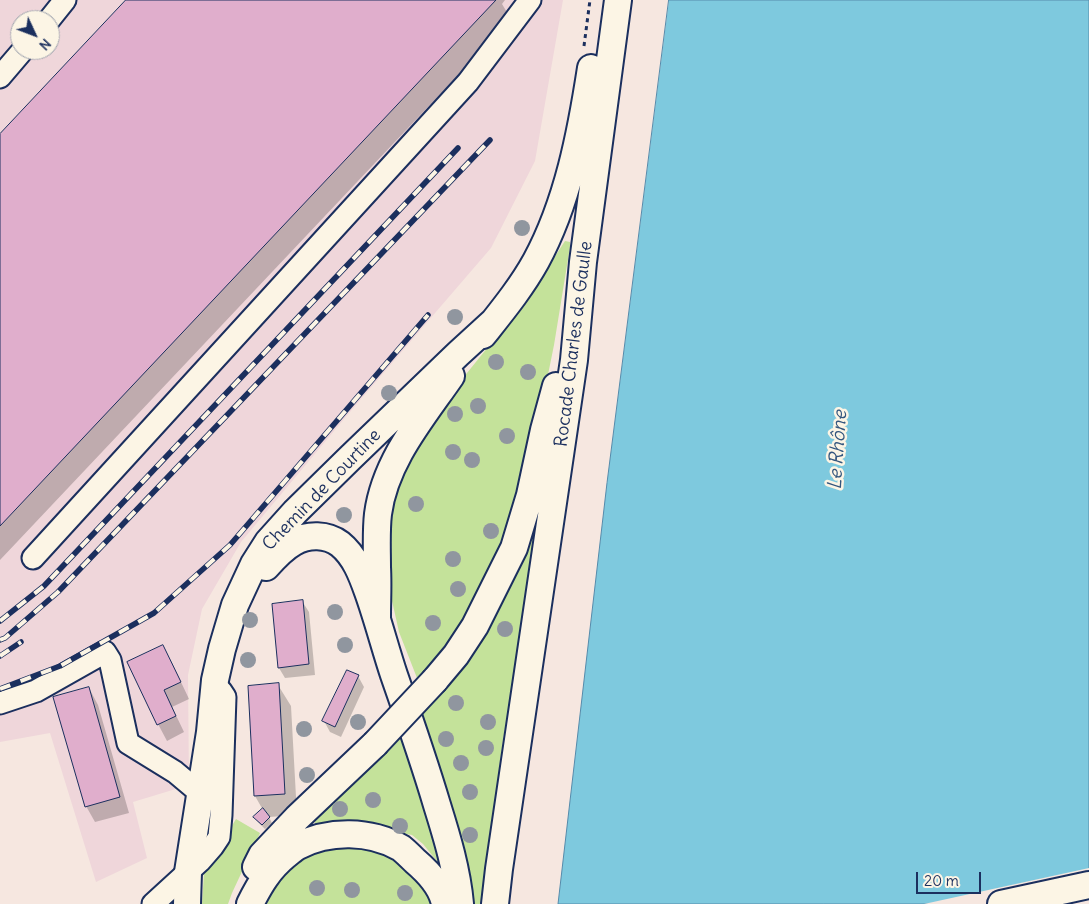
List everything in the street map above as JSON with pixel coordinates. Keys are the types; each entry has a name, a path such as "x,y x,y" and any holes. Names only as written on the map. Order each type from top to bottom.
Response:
{"main road":[{"path":"377,617 378,513 384,489 409,437 456,369 518,290 536,261 549,234 565,189 579,138 601,0"},
{"name":"Rocade Charles de Gaulle","path":"495,904 574,360 583,262 618,0"},
{"path":"240,904 244,886 262,855 375,744 435,680 456,655 475,626 514,548 530,495 544,430 564,354 583,262"},
{"name":"Chemin de Courtine","path":"188,904 188,872 210,732 215,680 235,604 254,564 268,542 288,520 350,458 493,322"},
{"path":"235,604 263,570 294,542 310,536 324,536 339,543 350,553 363,578 377,617 391,666 446,833 458,882 460,904"},
{"path":"250,904 259,885 276,864 297,847 323,837 350,834 377,838 401,848 434,880 444,897 445,904"},
{"path":"1001,904 1089,885"}],"street":[{"path":"57,10 66,0"},
{"path":"33,558 468,82 530,0"},
{"path":"0,77 14,60"},
{"path":"0,703 36,691 105,652 110,660 128,743 175,772 200,793"},
{"path":"153,904 188,872 219,837 225,697 215,680"}],"shaded area":[{"path":"0,0 563,0 535,161 491,248 241,542 202,609 188,675 189,785 133,802 147,858 96,882 50,733 0,742"}],"green space":[{"path":"565,241 570,242 570,247 554,345 536,434 495,566 446,651 417,678 399,632 386,574 385,550 400,468 428,421 527,299"},
{"path":"548,457 539,529 503,740 481,904 474,904 464,859 421,715 458,668"},
{"path":"403,734 447,879 436,860 423,844 412,835 380,829 316,827 313,815 372,767"},
{"path":"236,819 260,833 228,904 202,904 204,873"},
{"path":"333,848 371,848 404,863 435,904 264,904 266,896 298,857"}],"water":[{"name":"Le Rhône","path":"669,0 1089,0 1089,904 558,904 607,483"}],"pier":[{"path":"1089,868 1089,904 924,904"}],"building":[{"path":"126,0 496,0 0,526 0,134"},
{"path":"303,600 309,664 278,668 272,604"},
{"path":"163,645 181,682 164,690 176,716 157,725 127,662"},
{"path":"347,670 359,675 335,727 322,721"},
{"path":"279,683 285,794 254,796 248,686"},
{"path":"89,687 120,797 85,807 53,697"},
{"path":"263,808 270,817 262,825 253,817"}],"railway":[{"path":"0,640 5,638 58,592 490,140"},
{"path":"0,621 44,586 458,148"},
{"path":"0,689 60,666 154,613 230,545 428,315"},
{"path":"0,656 21,642"}]}
